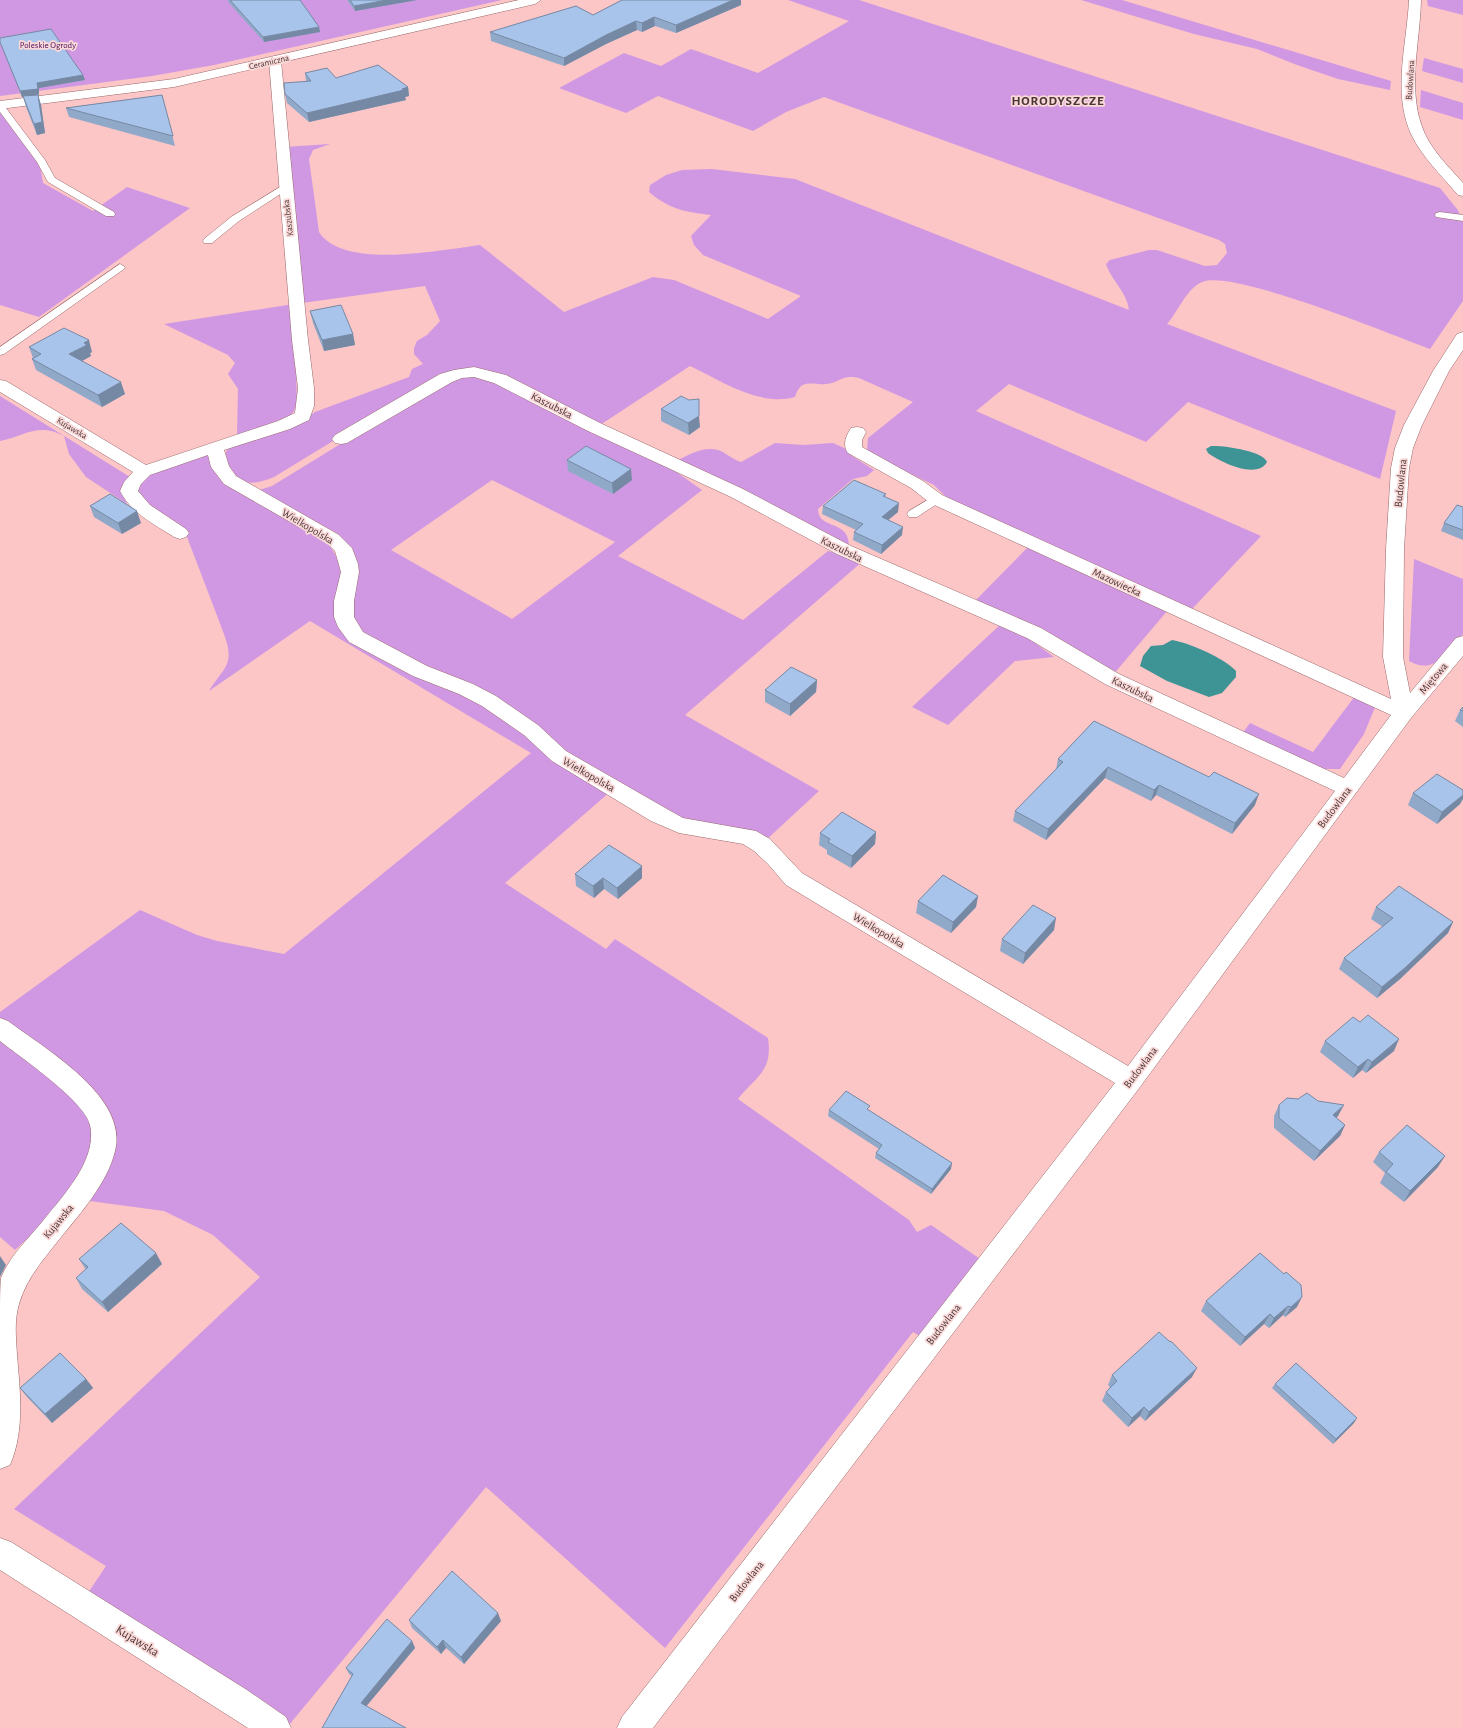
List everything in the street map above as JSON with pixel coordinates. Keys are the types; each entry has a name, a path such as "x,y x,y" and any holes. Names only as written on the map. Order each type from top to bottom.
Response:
{"street":[{"name":"Ceramiczna","path":"0,106 174,83 535,0"},
{"name":"Budowlana","path":"1411,2 1408,95 1411,117 1419,135 1463,192"},
{"name":"Kaszubska","path":"215,447 284,424 303,416 307,399 301,349 297,286 285,187 275,61"},
{"name":"Budowlana","path":"634,1728 1131,1080 1404,713 1393,657 1395,549 1400,468 1404,448 1412,425 1441,371 1463,337"},
{"name":"Kaszubska","path":"341,439 446,378 460,372 484,373 516,386 594,427 721,484 858,557 1034,633 1112,679 1348,788"},
{"name":"Kujawska","path":"0,385 144,471"},
{"name":"Mazowiecka","path":"857,432 853,440 854,449 869,460 925,489 936,499 1404,713"},
{"path":"180,533 131,498 129,491 133,482 144,471 215,447"},
{"name":"Wielkopolska","path":"215,447 220,467 230,480 333,539 342,548 349,564 350,572 344,601 344,617 348,627 356,637 376,649 420,671 489,701 531,730 559,756 679,825 748,837 762,845 776,858 794,879 1131,1080"},
{"name":"Miętowa","path":"1404,713 1463,643"},
{"name":"Kujawska","path":"0,1028 78,1089 95,1108 103,1125 103,1146 94,1171 78,1197 26,1261 10,1287 1,1319 6,1398 5,1429 0,1455"},
{"name":"Kujawska","path":"0,1553 236,1701 275,1728"}],"lane":[{"path":"0,106 42,162 51,180 110,214"},
{"name":"Kaszubska","path":"208,241 235,219 285,187"},
{"path":"1440,215 1463,218"},
{"path":"0,352 120,267"},
{"path":"913,514 936,499"}],"green space":[{"name":"Poleskie Ogrody","path":"0,0 502,0 214,65 152,76 0,96"},
{"path":"788,0 859,0 1440,188 1457,209 1463,220 1463,301 1430,349 1313,305 1245,285 1219,281 1202,282 1196,285 1187,295 1167,324 1396,411 1380,479 1188,402 1146,442 1009,384 976,411 1261,536 1192,609 947,498 934,485 877,458 867,451 868,438 913,402 859,378 853,377 844,378 831,383 810,383 801,386 795,397 781,399 754,396 690,366 600,425 497,374 474,369 460,370 438,377 274,477 249,483 238,478 233,473 224,457 227,450 236,445 309,416 315,412 409,377 412,369 423,364 414,354 414,348 417,341 427,335 440,321 425,286 302,303 284,147 330,144 313,150 309,159 319,232 331,244 349,251 394,255 480,245 564,312 653,277 674,280 768,319 801,296 703,255 694,245 691,236 711,215 693,213 678,209 656,198 649,192 650,185 666,175 682,170 712,169 795,179 1129,310 1125,297 1108,270 1106,264 1110,260 1149,250 1157,250 1205,266 1217,265 1227,253 1225,244 1219,240 824,97 786,112 753,131 658,96 626,113 559,88 624,53 661,66 691,49 758,73 849,21"},
{"path":"1081,0 1122,0 1391,81 1390,90 1338,79 1257,49 1194,34"},
{"path":"1427,0 1463,0 1463,15 1428,6"},
{"path":"1424,58 1463,69 1463,83 1422,71"},
{"path":"1421,90 1463,103 1463,120 1420,107"},
{"path":"0,111 40,165 43,183 93,211 127,187 190,208 39,317 0,305"},
{"path":"294,304 297,402 294,411 289,417 237,435 238,389 228,374 235,363 228,355 164,324"},
{"path":"461,376 483,376 672,469 702,490 618,556 743,620 828,551 863,561 685,715 819,791 765,841 685,821 379,646 351,623 345,542 337,533 256,491 272,486 438,384","holes":["492,480 615,542 512,619 391,550"]},
{"path":"0,396 130,477 122,491 127,504 86,477 69,454 64,436 47,430 39,430 0,441"},
{"path":"775,443 803,445 833,443 844,448 852,456 874,470 867,476 853,479 818,509 819,516 823,520 844,531 849,545 678,460 697,451 713,449 721,451 741,462"},
{"path":"207,452 212,469 228,485 325,540 337,559 342,579 339,622 465,694 611,791 505,883 606,949 615,939 768,1038 768,1059 762,1073 738,1099 909,1220 917,1232 931,1225 983,1261 923,1338 913,1332 665,1648 486,1487 289,1725 88,1593 106,1566 14,1509 260,1277 213,1235 164,1211 82,1200 113,1133 0,1022 0,1012 140,910 197,935 217,941 284,954 531,753 310,621 209,691 227,665 229,652 224,634 187,537 181,529 146,505 135,487 152,472"},
{"path":"1028,547 1168,610 1112,676 1003,612 976,600"},
{"path":"1414,559 1463,579 1463,634 1440,660 1434,664 1426,666 1418,665 1409,661"},
{"path":"1002,623 1027,637 1054,657 1015,661 948,725 912,707"},
{"path":"1355,696 1376,705 1364,734 1340,769 1321,769 1241,735 1250,723 1313,752"},
{"path":"0,1041 57,1083 85,1109 94,1127 86,1171 51,1217 15,1250 0,1237"}],"water":[{"path":"1211,446 1233,448 1251,452 1264,458 1267,462 1262,467 1255,469 1238,468 1221,461 1208,453 1206,449"},
{"path":"1172,640 1197,648 1215,656 1236,671 1236,677 1222,693 1209,697 1167,681 1140,666 1143,656 1151,646 1163,645"}],"building":[{"path":"230,0 300,0 319,27 263,37"},
{"path":"350,0 387,0 354,6"},
{"path":"622,0 733,0 676,25 654,17 642,23 636,21 606,35 564,58 490,32 576,6 593,15"},
{"path":"51,29 83,75 37,83 38,89 20,91 0,42 0,38"},
{"path":"378,65 408,87 402,89 404,90 307,113 285,94 284,83 311,81 305,73 327,68 336,78"},
{"path":"38,95 42,122 34,124 23,96"},
{"path":"162,95 173,136 66,108"},
{"path":"341,305 353,334 322,340 310,311"},
{"path":"64,328 89,340 84,343 87,345 69,354 121,382 98,395 32,359 41,354 29,347"},
{"path":"681,396 689,400 699,399 699,416 688,423 661,409"},
{"path":"586,446 631,469 612,483 567,460"},
{"path":"854,480 886,494 883,496 899,503 882,517 903,527 882,545 854,532 863,524 823,506"},
{"path":"110,494 137,511 118,523 90,506"},
{"path":"1457,505 1463,507 1463,530 1444,523"},
{"path":"791,667 817,680 790,704 765,690"},
{"path":"1094,721 1209,777 1214,772 1259,794 1235,823 1159,785 1154,790 1108,767 1048,829 1015,811 1063,762 1058,759"},
{"path":"1437,774 1463,790 1463,795 1442,812 1413,793"},
{"path":"842,812 876,832 852,856 828,842 830,839 820,833"},
{"path":"609,845 642,866 617,888 603,878 593,886 575,874"},
{"path":"943,875 978,896 953,922 918,901"},
{"path":"1399,886 1453,922 1406,967 1382,987 1344,958 1393,918 1376,907"},
{"path":"1033,905 1056,918 1025,953 1002,939"},
{"path":"1368,1015 1399,1039 1372,1062 1368,1059 1358,1067 1325,1041 1353,1017 1360,1022"},
{"path":"846,1091 870,1106 867,1109 952,1163 932,1189 876,1153 882,1145 829,1110"},
{"path":"1307,1093 1318,1101 1344,1105 1333,1115 1345,1125 1320,1151 1279,1118 1279,1105 1287,1098 1298,1099"},
{"path":"1407,1125 1445,1156 1410,1191 1386,1172 1393,1164 1379,1152"},
{"path":"121,1223 156,1253 102,1302 76,1278 88,1267 79,1259"},
{"path":"1260,1253 1284,1274 1286,1272 1301,1285 1302,1297 1291,1307 1288,1306 1274,1318 1270,1314 1245,1337 1206,1301"},
{"path":"1159,1332 1172,1342 1197,1368 1149,1412 1144,1407 1132,1418 1106,1392 1117,1381 1112,1375"},
{"path":"60,1353 86,1379 45,1414 20,1388"},
{"path":"1296,1363 1357,1418 1336,1439 1275,1384"},
{"path":"452,1571 498,1613 461,1657 443,1640 437,1647 409,1620"},
{"path":"387,1619 412,1641 361,1703 406,1728 322,1728 353,1674 346,1668"}],"district":[{"name":"HORODYSZCZE","path":"1058,100"}]}
